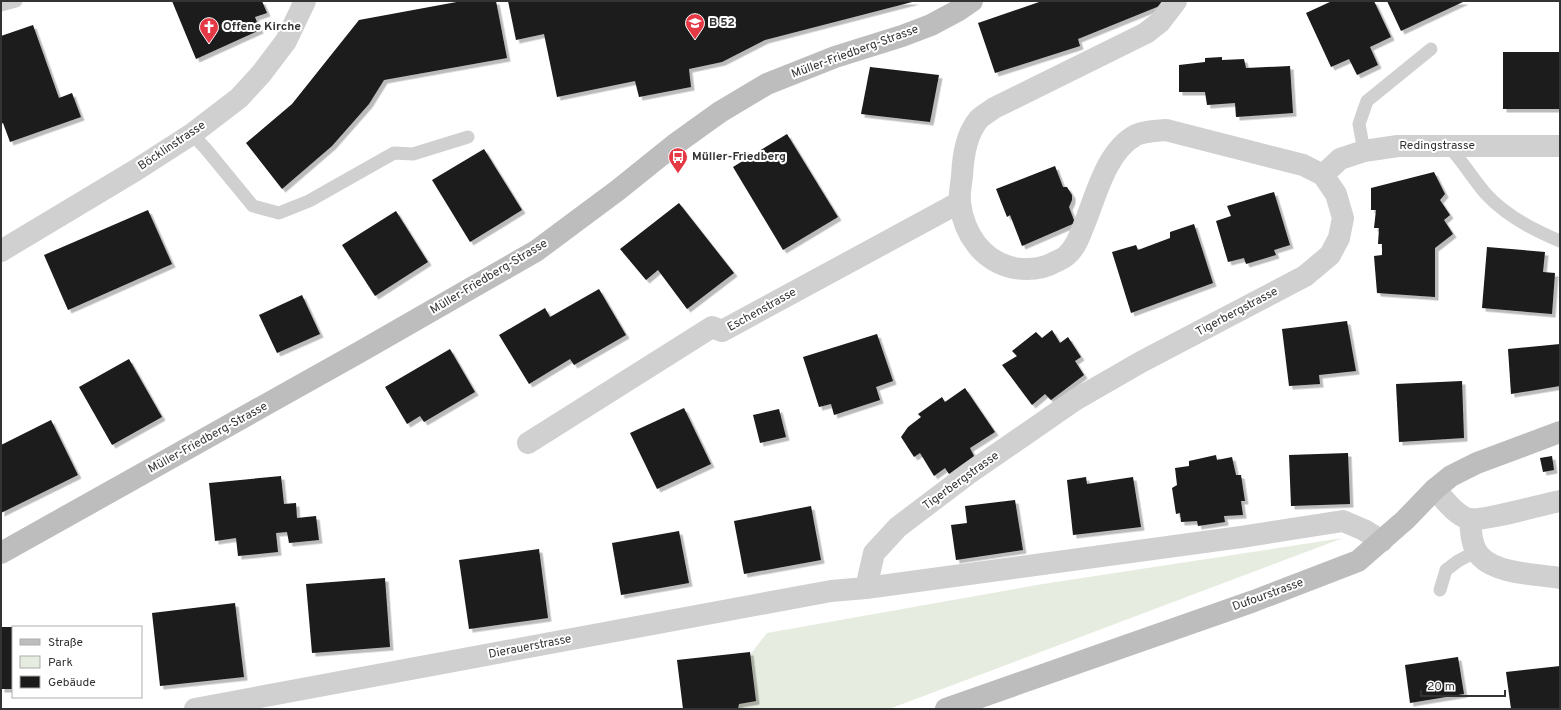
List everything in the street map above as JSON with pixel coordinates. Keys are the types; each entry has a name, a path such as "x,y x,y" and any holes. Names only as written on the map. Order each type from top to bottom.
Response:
{"street":[{"name":"Böcklinstrasse","path":"1,251 136,170 192,134 239,98 261,74 286,40 305,1"},
{"name":"Müller-Friedberg-Strasse","path":"1,553 352,357 536,251 618,190 679,141 720,112 768,84 835,57 902,36 930,25 959,10 972,1"},
{"path":"1176,1 1160,22 1146,33 998,106 980,118 968,137 963,162 960,202 966,226 975,243 988,257 1005,266 1022,269 1038,268 1054,263 1068,255 1077,242 1108,166 1120,148 1136,135 1142,133 1166,130 1303,166 1323,175"},
{"name":"Redingstrasse","path":"1323,175 1340,159 1364,150 1398,146 1560,146"},
{"name":"Tigerbergstrasse","path":"866,588 874,553 898,527 968,474 1075,400 1141,362 1306,276 1330,255 1339,238 1343,218 1336,194 1323,175"},
{"name":"Eschenstrasse","path":"528,443 712,327 722,331 960,202"},
{"name":"Dufourstrasse","path":"946,709 1335,571 1358,561 1382,541 1435,489 1451,476 1477,463 1560,432"},
{"path":"1435,489 1457,512 1470,519 1494,516 1560,501"},
{"path":"1470,519 1472,539 1480,557 1496,568 1560,578"},
{"path":"866,588 1234,538 1343,521 1364,530 1382,541"},
{"name":"Dierauerstrasse","path":"196,709 831,591 866,588"}],"lane":[{"path":"1,5 16,1"},
{"path":"1364,150 1359,124 1367,101 1431,49"},
{"path":"192,134 206,148 253,206 278,213 310,201 394,153 414,154 468,137"},
{"path":"1448,146 1458,156 1486,194 1522,224 1560,241"},
{"path":"1440,590 1446,570 1458,561 1477,551"}],"green space":[{"path":"1343,538 889,709 708,709 767,633 1043,584"}],"building":[{"name":"Offene Kirche","path":"172,1 262,1 267,13 255,17 260,30 196,59"},
{"path":"462,1 496,1 507,58 384,80 369,104 332,146 282,189 246,143 292,104 359,20"},
{"path":"508,1 916,1 765,40 722,62 689,69 691,87 639,97 635,81 557,97 544,34 516,40"},
{"path":"1042,1 1161,1 1162,5 1078,39 1080,46 995,73 978,23"},
{"path":"1332,1 1374,1 1391,37 1370,47 1378,65 1357,75 1349,59 1331,67 1306,13"},
{"path":"1387,1 1465,1 1401,31"},
{"path":"33,25 59,98 72,93 81,117 10,142 3,123 1,124 1,36"},
{"path":"1503,52 1560,52 1560,109 1503,109"},
{"path":"1222,57 1222,60 1244,59 1246,68 1290,66 1293,113 1236,117 1235,103 1207,105 1205,92 1179,92 1179,65 1205,62 1205,58"},
{"path":"870,67 939,75 930,122 861,114"},
{"path":"787,134 838,217 783,250 733,167"},
{"path":"484,149 522,210 470,242 432,180"},
{"path":"1055,166 1063,187 1067,187 1072,195 1072,200 1069,207 1075,223 1022,246 1010,215 1007,217 996,189"},
{"path":"1434,172 1445,194 1440,200 1450,215 1444,220 1453,234 1435,248 1435,297 1377,293 1374,256 1382,255 1382,244 1378,244 1379,228 1374,228 1376,210 1371,210 1371,188"},
{"path":"1274,192 1290,245 1274,250 1276,255 1246,264 1244,258 1228,262 1216,221 1231,216 1227,206"},
{"path":"679,203 734,273 687,309 658,270 646,280 620,249"},
{"path":"148,210 172,264 68,310 44,255"},
{"path":"396,211 428,262 375,296 342,245"},
{"path":"1194,224 1213,283 1131,313 1112,252 1136,245 1138,250 1170,238 1170,232"},
{"path":"1487,247 1545,252 1543,272 1555,273 1552,314 1482,308"},
{"path":"599,289 626,335 574,365 570,359 529,384 499,335 545,308 550,317"},
{"path":"302,295 320,334 277,353 259,315"},
{"path":"1347,321 1356,371 1319,375 1320,384 1289,386 1282,329"},
{"path":"1052,330 1060,343 1068,337 1081,357 1075,361 1084,375 1051,400 1045,394 1032,405 1002,365 1017,356 1012,351 1036,332 1042,338"},
{"path":"877,334 893,381 876,387 880,400 834,415 831,404 819,407 803,357"},
{"path":"1560,344 1560,386 1511,394 1508,349"},
{"path":"450,349 475,392 424,422 420,416 407,424 385,387"},
{"path":"129,359 162,417 112,445 79,387"},
{"path":"1462,381 1464,438 1399,442 1396,384"},
{"path":"965,388 995,432 970,448 974,456 949,474 945,468 934,476 920,453 914,457 901,437 908,427 921,417 918,414 942,397 945,402"},
{"path":"684,408 711,464 657,489 630,433"},
{"path":"779,409 786,437 760,443 753,415"},
{"path":"51,420 78,475 1,513 1,445"},
{"path":"1348,453 1350,504 1291,506 1289,455"},
{"path":"1216,455 1217,460 1232,457 1236,475 1241,475 1245,501 1241,501 1243,515 1224,516 1225,522 1198,526 1197,521 1181,522 1180,513 1176,514 1172,488 1177,485 1175,468 1189,466 1189,461"},
{"path":"1552,456 1554,470 1543,472 1540,458"},
{"path":"281,476 284,504 296,503 297,518 316,516 319,540 289,543 287,532 276,533 278,552 238,556 236,538 215,541 209,483"},
{"path":"1086,477 1087,484 1133,477 1141,527 1073,535 1067,480"},
{"path":"1015,500 1023,550 956,560 951,525 967,523 965,506"},
{"path":"811,506 821,560 744,574 734,521"},
{"path":"679,531 689,583 621,595 612,543"},
{"path":"539,549 548,618 469,629 459,560"},
{"path":"385,578 390,647 312,653 306,584"},
{"path":"235,603 244,677 160,686 152,613"},
{"path":"1,627 12,627 12,689 1,689"},
{"path":"750,652 756,701 739,704 738,709 683,709 677,660"},
{"path":"1458,657 1464,694 1410,703 1405,665"},
{"path":"1560,666 1560,709 1511,709 1506,672"}],"place":[{"name":"B 52","path":"695,40"},
{"name":"Offene Kirche","path":"209,44"},
{"name":"Müller-Friedberg","path":"678,174"}]}
